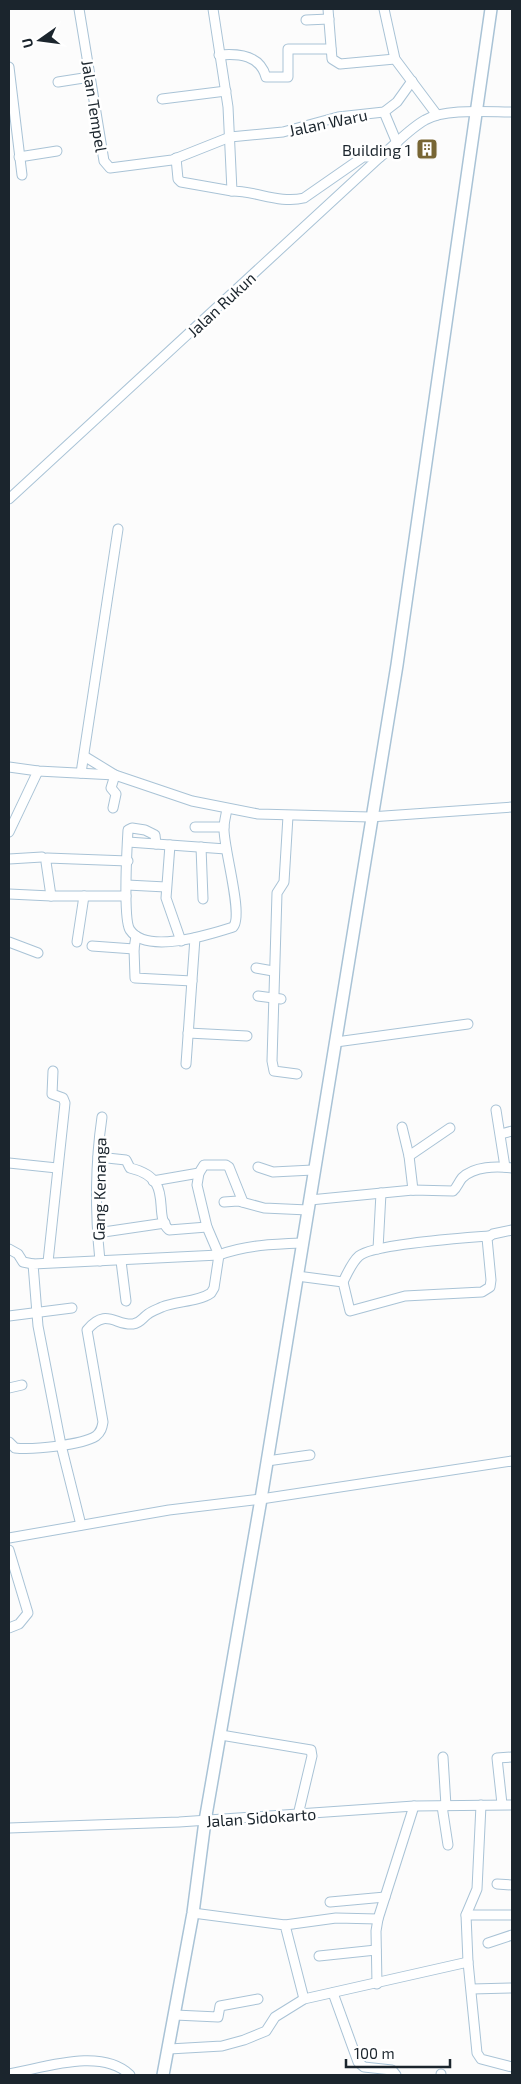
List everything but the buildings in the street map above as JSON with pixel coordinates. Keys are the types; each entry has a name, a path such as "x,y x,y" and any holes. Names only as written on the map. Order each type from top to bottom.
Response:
{"main road":[{"path":"163,2075 175,2015 205,1820 261,1500 336,1042 370,817 397,665 429,430 478,112 491,9"}],"street":[{"name":"Jalan Tempel","path":"79,9 106,165 116,168 176,158 230,137"},
{"path":"213,9 226,92 232,191"},
{"path":"328,9 332,59 340,64 394,59"},
{"path":"384,9 394,59 437,115 512,112"},
{"path":"306,20 329,19"},
{"path":"219,54 243,55 258,62 266,77 288,77 288,49 331,49"},
{"path":"9,67 22,175"},
{"path":"58,82 90,77"},
{"name":"Jalan Waru","path":"230,137 283,132 338,117 384,112 397,102 412,81"},
{"path":"162,99 226,92"},
{"path":"384,112 397,143"},
{"name":"Jalan Rukun","path":"9,499 380,156 419,123 437,115"},
{"path":"19,157 58,151"},
{"path":"176,158 180,182 232,191 245,191 292,201 304,198 363,157 380,156"},
{"path":"81,773 118,529"},
{"path":"84,756 114,774 192,801 227,809 288,816 370,817 512,807"},
{"path":"9,766 38,771 114,774"},
{"path":"9,832 38,771"},
{"path":"113,808 116,794 111,788 114,774"},
{"path":"156,844 155,835 151,832 132,828 128,830 126,896 128,925 136,936 156,941 182,941 236,925 234,891 224,827 227,809"},
{"path":"288,816 284,882 277,893 273,971 277,999 273,1070 297,1074"},
{"path":"195,826 224,827"},
{"path":"128,842 226,849"},
{"path":"170,845 166,903 182,941"},
{"path":"201,847 203,899"},
{"path":"9,859 42,857"},
{"path":"51,896 47,858 128,862"},
{"path":"127,885 166,887"},
{"path":"9,894 126,896"},
{"path":"77,942 84,896"},
{"path":"136,936 134,949 135,978 192,981"},
{"path":"186,1064 195,938"},
{"path":"9,942 38,953"},
{"path":"92,946 134,949"},
{"path":"256,968 273,971"},
{"path":"258,996 277,999"},
{"path":"336,1042 468,1024"},
{"path":"188,1033 246,1036"},
{"path":"48,1262 64,1103 63,1098 52,1094 54,1071"},
{"path":"224,1202 242,1202 264,1208 309,1205 381,1193 413,1190 453,1191 462,1179 474,1170 509,1168 496,1110"},
{"name":"Gang Kenanga","path":"100,1261 97,1232 98,1157 102,1117"},
{"path":"402,1127 410,1156 413,1190"},
{"path":"410,1156 450,1128"},
{"path":"501,1134 512,1131"},
{"path":"98,1157 126,1160 130,1168 144,1172 153,1181 158,1189 165,1223 169,1230 207,1227"},
{"path":"9,1163 57,1168"},
{"path":"9,1442 13,1448 27,1450 61,1445 96,1436 102,1430 103,1422 86,1330 91,1325 106,1318 130,1324 136,1323 164,1306 208,1295 214,1288 219,1255 207,1227 197,1185 198,1173 204,1165 228,1166 242,1202"},
{"path":"258,1167 273,1172 314,1170"},
{"path":"153,1181 198,1173"},
{"path":"378,1249 381,1193"},
{"path":"97,1232 165,1223"},
{"path":"488,1236 487,1242 492,1280 487,1290 405,1296 350,1311 342,1282 357,1258 378,1249 488,1236 512,1230"},
{"path":"9,1249 18,1254 23,1262 33,1264 219,1255 234,1249 302,1242"},
{"path":"121,1261 126,1301"},
{"path":"33,1264 36,1313 61,1445 81,1526"},
{"path":"297,1276 342,1282"},
{"path":"9,1316 72,1308"},
{"path":"9,1388 22,1385"},
{"path":"267,1460 310,1455"},
{"path":"9,1538 169,1510 261,1500 512,1461"},
{"path":"9,1550 12,1569 28,1613 19,1624 9,1628"},
{"path":"221,1735 311,1750 312,1756 298,1815"},
{"path":"443,1757 444,1806 448,1845"},
{"path":"502,1804 497,1758 512,1757"},
{"path":"481,1805 477,1889 466,1914 468,1962 478,2057 512,2067"},
{"name":"Jalan Sidokarto","path":"9,1828 298,1815 414,1806 512,1805"},
{"path":"376,1984 378,1919 414,1806"},
{"path":"497,1884 512,1885"},
{"path":"330,1902 385,1897"},
{"path":"192,1913 285,1925 336,1918 378,1919"},
{"path":"466,1914 512,1915"},
{"path":"285,1925 304,1999"},
{"path":"488,1942 512,1935"},
{"path":"319,1956 376,1950"},
{"path":"169,2049 222,2046 262,2034 275,2017 304,1999 468,1962"},
{"path":"472,1989 512,1988"},
{"path":"334,1993 358,2062 364,2067 392,2070 396,2075"},
{"path":"175,2015 218,2017 220,2006 258,1999"},
{"path":"9,2074 86,2060 118,2066 130,2075"}],"place":[{"name":"Building 1","path":"427,149"}]}
